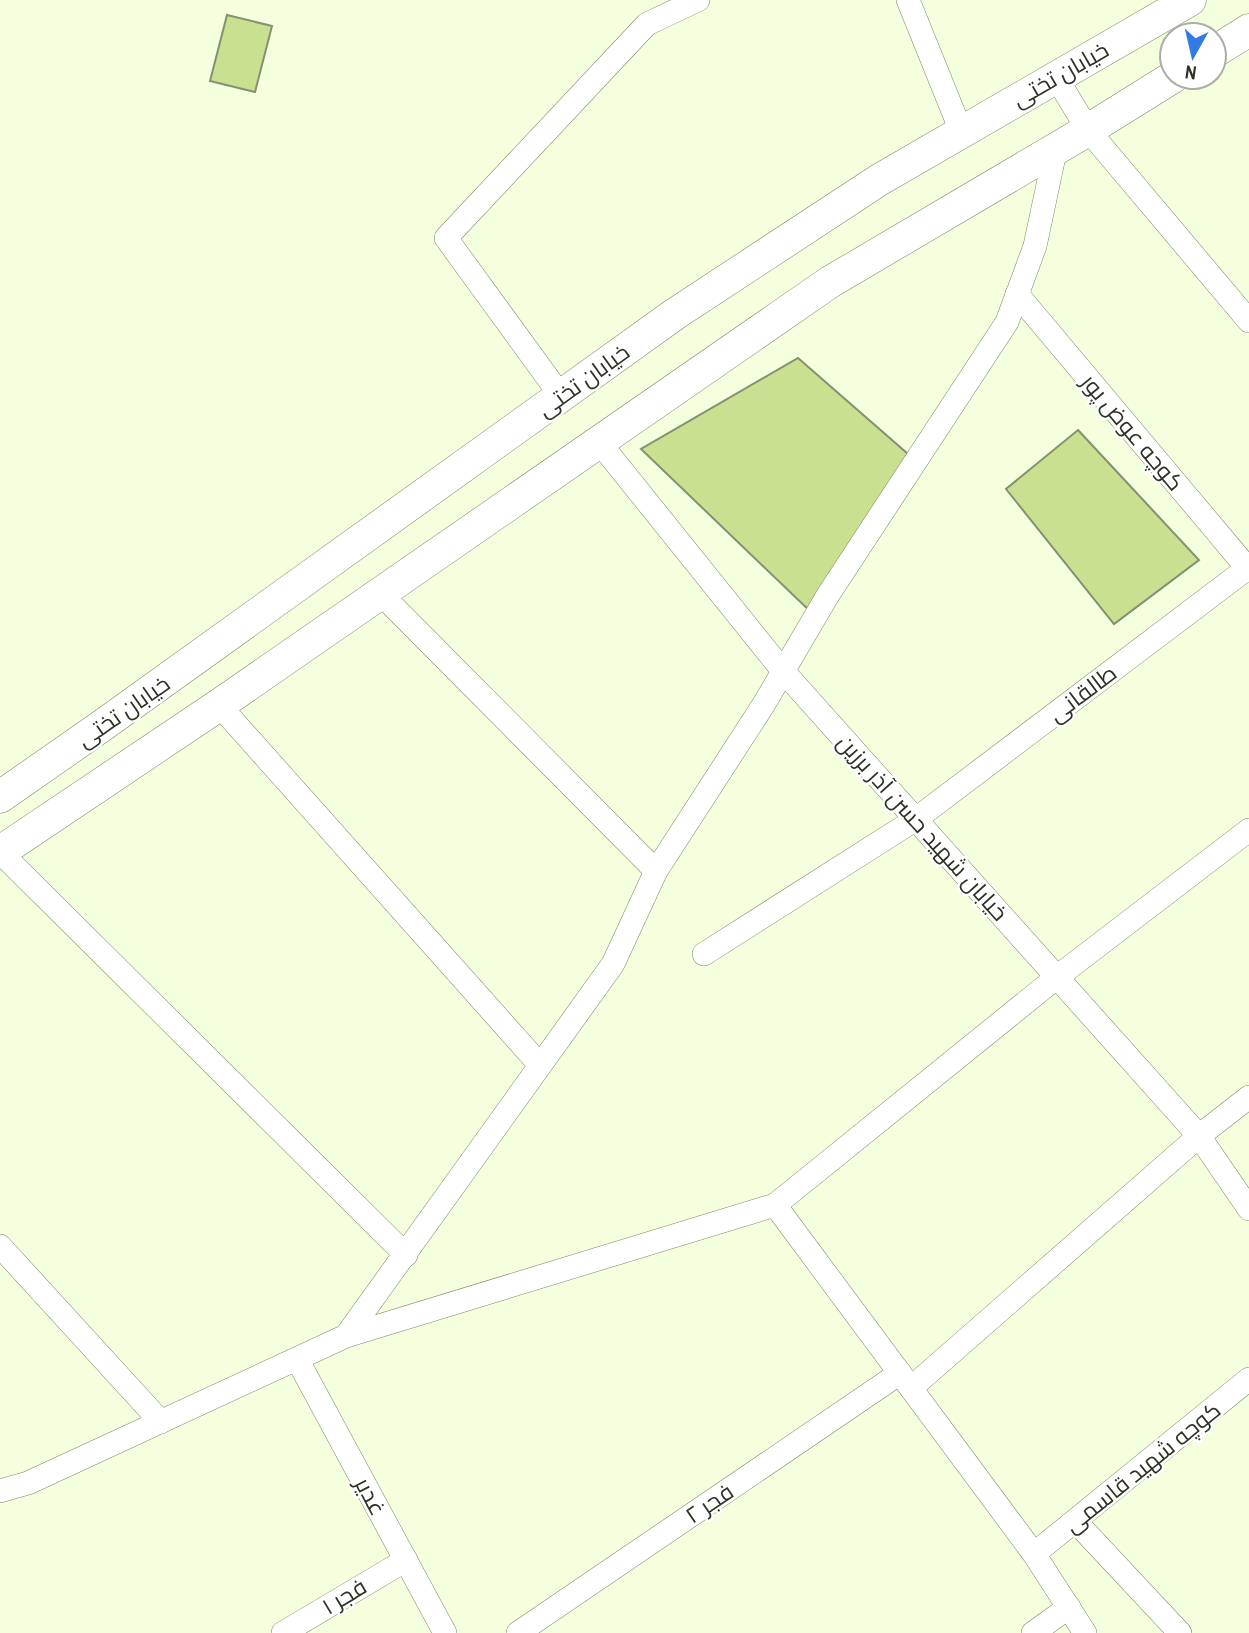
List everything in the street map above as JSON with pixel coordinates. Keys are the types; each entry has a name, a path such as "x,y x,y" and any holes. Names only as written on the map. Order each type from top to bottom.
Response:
{"main road":[{"name":"خیابان تختی","path":"0,797 675,314 879,180 1191,0"},
{"path":"1228,43 1249,30"},
{"name":"خیابان تختی","path":"0,852 219,705 830,282 1158,86"}],"street":[{"path":"561,396 446,238 647,24 698,0"},
{"path":"908,0 961,131"},
{"path":"1056,77 1088,130 1249,321"},
{"path":"346,1336 613,964 656,871 828,595 1007,322 1035,246 1056,147"},
{"name":"کوچه عوض پور","path":"1017,295 1249,568"},
{"name":"خیابان شهید حسن آذر برزین","path":"599,442 783,671 1199,1136 1249,1209"},
{"name":"طالقانی","path":"704,954 916,819 1249,568"},
{"path":"380,593 656,871"},
{"path":"219,705 540,1065"},
{"path":"0,1491 28,1483 346,1336 775,1205 1057,977 1249,830"},
{"path":"0,852 406,1255"},
{"name":"فجر ۲","path":"518,1633 906,1381 1249,1097"},
{"path":"775,1205 1034,1554 1085,1633"},
{"path":"0,1246 161,1422"},
{"name":"غدیر","path":"297,1359 445,1633"},
{"name":"کوچه شهید قاسمی","path":"1034,1554 1249,1379"},
{"path":"1076,1522 1180,1633"},
{"name":"فجر ۱","path":"283,1633 406,1560"},
{"path":"1033,1633 1069,1607"}],"building":[{"path":"227,15 272,26 255,92 210,81"},
{"path":"798,358 916,461 815,616 641,449"},
{"path":"1078,430 1199,560 1114,624 1006,489"}]}
